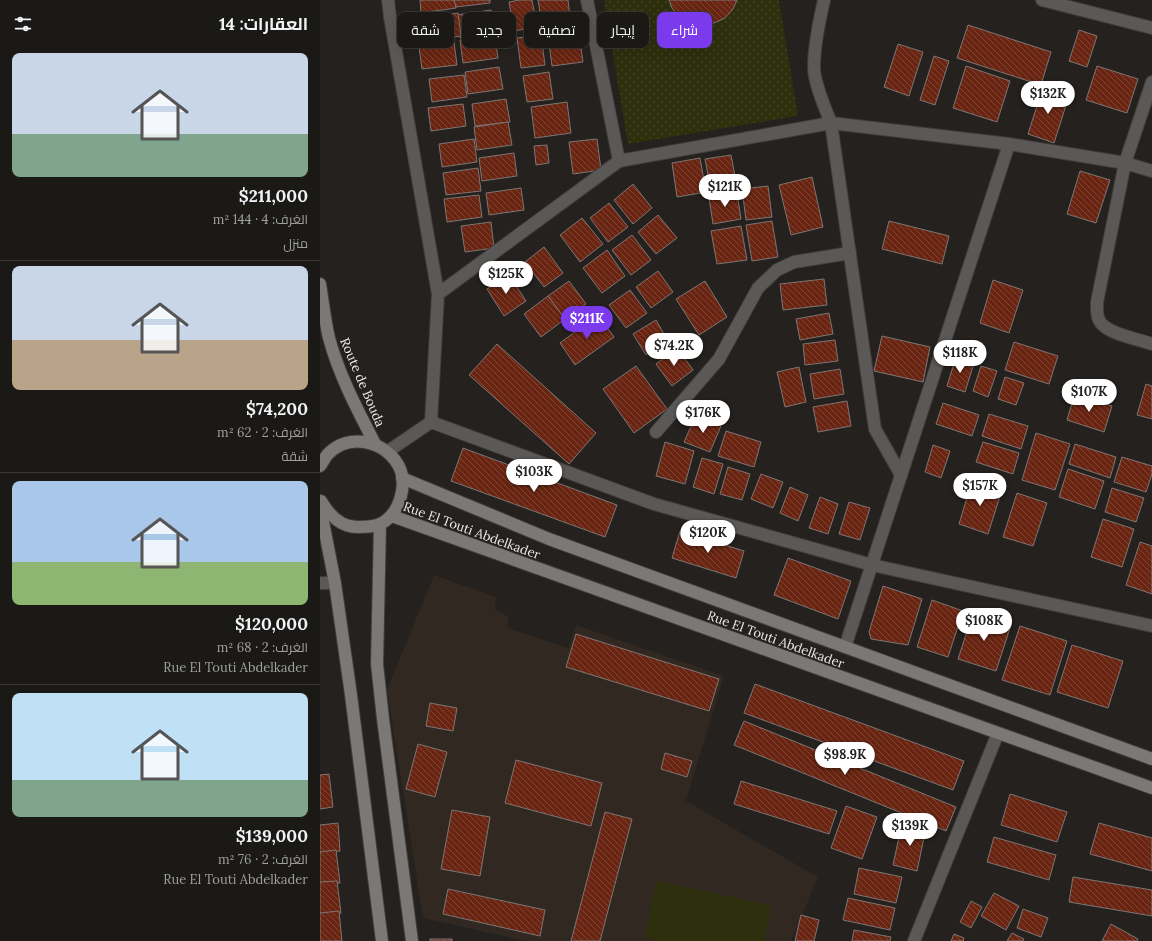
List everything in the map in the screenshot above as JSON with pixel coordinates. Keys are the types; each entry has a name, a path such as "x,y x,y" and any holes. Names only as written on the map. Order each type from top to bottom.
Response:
{"street":[{"path":"388,0 391,25 438,294 431,422"},
{"path":"587,0 619,162"},
{"path":"824,0 818,29 814,68 821,100 831,122 875,429 901,476"},
{"path":"1042,0 1152,28"},
{"path":"1152,82 1125,163 1096,313 1103,326 1113,332 1152,344"},
{"path":"438,294 619,162 831,122 1009,144 1125,163 1152,171"},
{"path":"845,647 1009,144"},
{"path":"656,432 719,359 758,288 777,270 794,262 850,253"},
{"name":"Route de Bouda","path":"320,284 329,338 335,358 374,444"},
{"path":"387,452 431,422"},
{"path":"431,422 654,504 872,565 1152,626"},
{"path":"320,466 329,453 342,444 358,441 374,444 387,452 398,464 402,478 402,489 398,504 392,516 380,524 367,527 354,527 344,524 335,519 326,510 320,499"},
{"name":"Rue El Touti Abdelkader","path":"402,478 549,539 1152,759"},
{"path":"320,506 335,583 351,695 382,941"},
{"name":"Rue El Touti Abdelkader","path":"392,516 1152,788"},
{"path":"380,524 377,664 412,941"},
{"path":"320,583 335,583"},
{"path":"914,941 998,733"}],"shaded area":[{"path":"434,575 496,597 495,610 508,616 508,628 568,648 576,625 724,676 686,801 818,877 791,941 525,941 423,918 387,690"}],"green space":[{"path":"604,0 779,0 798,116 628,144 612,48 649,48 649,12 606,12"},
{"path":"656,881 771,905 764,941 660,941 645,938"}],"building":[{"path":"420,0 455,0 456,8 421,12"},
{"path":"454,0 490,0 490,3 456,7"},
{"path":"532,0 534,12 524,12 524,29 516,31 516,12 511,12 509,2"},
{"path":"538,0 568,0 569,12 540,12"},
{"path":"669,0 737,0 733,9 725,18 712,23 712,12 676,12 672,8"},
{"path":"491,10 491,12 477,12"},
{"path":"458,13 461,36 454,37 454,14"},
{"path":"462,14 462,38 460,38 457,15"},
{"path":"968,25 1051,52 1041,85 957,58"},
{"path":"1079,30 1097,36 1087,67 1069,61"},
{"path":"524,37 524,48 543,48 545,65 521,68 517,38"},
{"path":"460,40 462,40 462,48 497,48 498,58 463,63"},
{"path":"454,42 457,65 422,69 419,48 454,48"},
{"path":"898,44 923,52 909,96 884,87"},
{"path":"550,48 581,48 583,62 552,66"},
{"path":"934,56 949,61 935,105 920,100"},
{"path":"966,66 1010,81 997,122 953,108"},
{"path":"1097,66 1138,79 1127,113 1086,100"},
{"path":"499,67 503,89 468,94 465,72"},
{"path":"549,72 553,99 527,102 523,76"},
{"path":"464,75 467,97 432,102 429,79"},
{"path":"1043,87 1069,96 1054,143 1028,134"},
{"path":"506,99 510,122 475,126 472,104"},
{"path":"567,102 571,133 535,138 531,107"},
{"path":"463,104 466,126 431,131 428,108"},
{"path":"508,122 512,145 477,150 474,127"},
{"path":"474,139 477,162 442,167 439,144"},
{"path":"597,139 601,170 573,174 569,142"},
{"path":"547,145 549,163 536,165 534,146"},
{"path":"514,153 517,176 482,181 479,158"},
{"path":"731,155 737,187 711,191 705,159"},
{"path":"700,158 706,192 677,197 672,163"},
{"path":"478,168 481,191 446,195 443,173"},
{"path":"1080,171 1110,180 1096,223 1067,214"},
{"path":"812,177 823,227 791,235 779,185"},
{"path":"633,184 652,208 633,224 614,200"},
{"path":"768,186 772,217 746,220 742,189"},
{"path":"521,188 524,210 489,215 486,193"},
{"path":"737,193 741,219 713,224 709,198"},
{"path":"479,195 482,217 447,222 444,199"},
{"path":"609,203 628,227 608,242 590,218"},
{"path":"658,215 677,238 656,254 638,232"},
{"path":"582,218 603,244 580,262 560,235"},
{"path":"772,221 778,257 752,261 746,225"},
{"path":"889,221 949,236 942,264 882,249"},
{"path":"491,222 494,248 465,252 461,226"},
{"path":"741,226 747,260 717,264 711,231"},
{"path":"632,235 651,260 631,275 612,250"},
{"path":"544,247 563,273 544,287 525,262"},
{"path":"607,250 625,276 602,293 583,268"},
{"path":"658,271 673,292 651,308 636,287"},
{"path":"509,275 526,301 504,316 487,289"},
{"path":"824,279 827,305 783,310 780,284"},
{"path":"993,280 1023,290 1009,333 980,323"},
{"path":"569,281 586,304 565,319 548,296"},
{"path":"705,281 727,317 699,335 676,299"},
{"path":"630,290 647,313 626,328 609,305"},
{"path":"548,296 565,319 541,337 524,314"},
{"path":"829,313 833,334 800,340 796,319"},
{"path":"598,315 614,337 575,365 560,343"},
{"path":"656,320 668,341 646,355 633,334"},
{"path":"882,336 930,347 923,382 874,371"},
{"path":"835,340 838,361 805,365 803,344"},
{"path":"1014,342 1058,356 1049,384 1005,370"},
{"path":"497,344 596,433 569,464 469,375"},
{"path":"677,348 693,370 672,386 656,364"},
{"path":"956,357 974,363 965,392 947,386"},
{"path":"636,366 667,409 634,433 603,389"},
{"path":"981,366 997,371 988,397 973,391"},
{"path":"799,367 806,402 785,407 777,372"},
{"path":"840,369 844,394 814,399 810,374"},
{"path":"1005,377 1024,383 1016,405 998,399"},
{"path":"1146,384 1152,386 1152,419 1137,415"},
{"path":"1075,393 1112,406 1104,432 1067,420"},
{"path":"847,401 851,426 818,432 813,407"},
{"path":"943,403 979,415 972,436 936,424"},
{"path":"989,414 1028,426 1021,449 982,436"},
{"path":"696,415 721,426 710,452 684,442"},
{"path":"726,431 761,442 754,467 718,456"},
{"path":"1036,433 1070,444 1055,490 1022,480"},
{"path":"665,442 694,451 685,484 656,476"},
{"path":"983,442 1019,453 1013,474 976,462"},
{"path":"1075,444 1116,457 1110,478 1069,464"},
{"path":"933,445 950,451 941,478 925,472"},
{"path":"463,448 617,505 605,537 451,481"},
{"path":"1122,457 1152,466 1152,474 1146,492 1114,482"},
{"path":"702,458 723,464 714,494 693,487"},
{"path":"728,467 750,474 742,500 720,494"},
{"path":"1068,469 1104,481 1095,509 1059,497"},
{"path":"761,474 783,482 773,508 751,499"},
{"path":"972,481 1002,490 988,534 959,524"},
{"path":"790,487 808,495 798,521 780,513"},
{"path":"1112,488 1144,498 1136,522 1105,512"},
{"path":"1017,493 1047,503 1033,546 1003,537"},
{"path":"820,497 838,504 828,534 809,528"},
{"path":"849,502 870,508 860,540 839,534"},
{"path":"1103,519 1134,529 1122,567 1091,557"},
{"path":"680,531 744,551 736,578 672,558"},
{"path":"1140,542 1152,546 1152,594 1126,585"},
{"path":"788,558 851,581 838,619 774,595"},
{"path":"883,586 922,599 908,645 871,639 869,632"},
{"path":"932,600 963,611 948,657 917,647"},
{"path":"973,613 1011,625 996,671 958,659"},
{"path":"1020,626 1067,641 1050,695 1002,680"},
{"path":"576,634 719,679 709,711 566,667"},
{"path":"1072,645 1123,661 1108,708 1057,692"},
{"path":"755,684 964,761 953,790 744,713"},
{"path":"430,703 457,708 453,731 426,726"},
{"path":"744,721 956,807 946,831 734,745"},
{"path":"418,744 447,752 435,797 406,789"},
{"path":"665,753 692,761 687,777 661,769"},
{"path":"516,760 602,783 591,826 505,803"},
{"path":"329,774 333,807 320,809 320,775"},
{"path":"741,781 837,811 829,834 734,804"},
{"path":"1010,794 1067,812 1057,842 1001,825"},
{"path":"846,806 877,817 862,859 831,848"},
{"path":"452,810 490,817 480,876 441,869"},
{"path":"605,812 632,819 600,941 571,941"},
{"path":"338,823 340,851 320,853 320,825"},
{"path":"902,823 926,828 917,871 893,865"},
{"path":"1099,823 1152,838 1152,871 1090,854"},
{"path":"994,837 1056,855 1049,880 987,862"},
{"path":"336,850 340,883 320,886 320,852"},
{"path":"859,868 902,877 896,903 854,894"},
{"path":"1073,877 1152,890 1152,916 1069,902"},
{"path":"337,881 341,913 320,916 320,882"},
{"path":"448,889 545,910 540,936 443,914"},
{"path":"994,893 1019,906 1006,930 981,916"},
{"path":"848,898 895,908 890,930 843,920"},
{"path":"971,901 982,907 971,928 960,922"},
{"path":"1023,909 1048,918 1041,937 1017,928"},
{"path":"339,911 342,941 320,941 320,913"},
{"path":"801,915 819,920 814,941 795,941"},
{"path":"1111,924 1138,939 1137,941 1102,941"},
{"path":"854,930 891,937 890,941 852,941"},
{"path":"1012,933 1024,939 1023,941 1007,941"},
{"path":"954,934 964,938 963,941 951,941"},
{"path":"430,939 452,939 452,941 430,941"}]}
